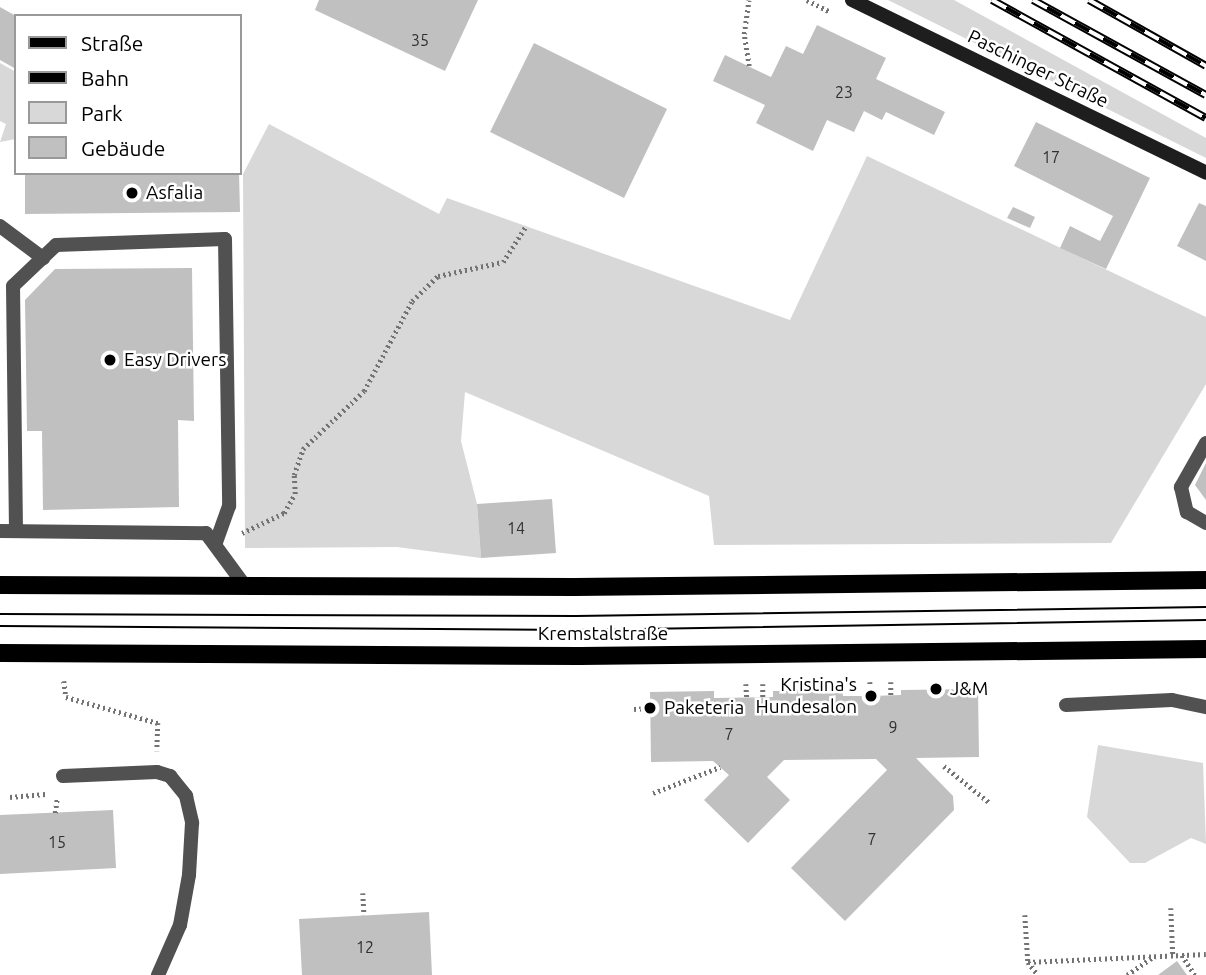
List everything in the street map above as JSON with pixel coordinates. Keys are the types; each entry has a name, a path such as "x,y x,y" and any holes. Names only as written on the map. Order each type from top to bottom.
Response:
{"main road":[{"path":"0,585 1206,580"},
{"name":"Kremstalstraße","path":"0,653 580,656 1206,649"}],"street":[{"name":"Paschinger Straße","path":"852,0 1206,173"},
{"path":"0,226 43,258"},
{"path":"16,531 13,286 56,245 225,239 229,506 215,544"},
{"path":"1206,443 1181,487 1187,512 1206,523"},
{"path":"0,531 206,533 245,586"},
{"path":"1066,705 1172,699 1206,707"},
{"path":"64,776 157,772 179,784 192,822 180,925 158,975"}],"path":[{"path":"749,0 744,34 749,66"},
{"path":"215,544 284,513 295,494 294,475 303,449 365,391 412,301 438,276 503,262 526,226"},
{"path":"936,680 936,689"},
{"path":"64,681 66,697 158,723 157,772"},
{"path":"870,682 870,696"},
{"path":"891,682 891,695"},
{"path":"746,684 747,698"},
{"path":"763,684 763,695 773,692"},
{"path":"634,709 650,708"},
{"path":"944,766 990,803"},
{"path":"653,793 720,767"},
{"path":"55,813 58,794"},
{"path":"363,893 364,915"},
{"path":"1171,908 1173,955"},
{"path":"1025,915 1028,962 1038,975"},
{"path":"1028,962 1206,954"},
{"path":"1181,955 1195,975"},
{"path":"1127,975 1154,956"}],"green space":[{"path":"888,0 954,0 1206,138 1206,158"},
{"path":"0,63 14,71 14,139 0,142 6,124 0,121"},
{"path":"269,124 439,214 447,198 790,320 867,156 1206,317 1206,384 1111,543 714,545 709,496 465,392 461,441 477,504 481,558 397,547 245,548 243,174"},
{"path":"1098,745 1203,763 1206,844 1191,838 1145,863 1130,863 1087,817"}],"building":[{"path":"319,0 478,0 445,71 315,10"},
{"path":"0,7 14,15 14,68 0,60"},
{"path":"817,25 886,58 876,79 945,112 934,135 886,112 882,120 864,111 854,132 827,120 813,151 756,123 765,105 713,81 725,55 771,77 786,46 803,54"},
{"path":"534,43 667,109 624,198 490,132"},
{"path":"1036,122 1150,178 1106,269 1060,248 1070,226 1100,241 1113,216 1014,166"},
{"name":"Asfalia","path":"25,175 239,175 240,212 25,214"},
{"path":"1199,203 1206,206 1206,261 1177,246"},
{"path":"1013,207 1035,217 1030,228 1007,218"},
{"name":"Easy Drivers","path":"192,268 194,421 178,420 179,507 43,510 42,431 27,431 25,300 55,269"},
{"path":"1206,463 1206,500 1195,485"},
{"path":"552,499 556,553 481,558 477,504"},
{"path":"978,689 979,757 916,758 953,796 954,810 845,921 791,868 887,770 876,759 784,760 767,777 790,800 748,843 704,800 729,775 713,761 651,762 650,692 714,691 714,698 773,697 773,691 842,690 843,696 871,696 901,695 901,690"},
{"path":"113,810 116,868 0,874 0,815"},
{"path":"429,912 432,975 302,975 299,919"},
{"path":"1177,961 1187,975 1158,975"}],"tram line":[{"path":"0,614 576,616 1206,607"},
{"path":"0,626 577,630 1206,620"}],"railway":[{"path":"992,0 1206,118"},
{"path":"1033,0 1206,95"},
{"path":"1089,0 1206,66"}],"place":[{"name":"Asfalia","path":"132,193"},
{"name":"Easy Drivers","path":"110,360"},
{"name":"J&M","path":"936,689"},
{"name":"Kristina's Hundesalon","path":"871,696"},
{"name":"Paketeria","path":"650,708"}]}
